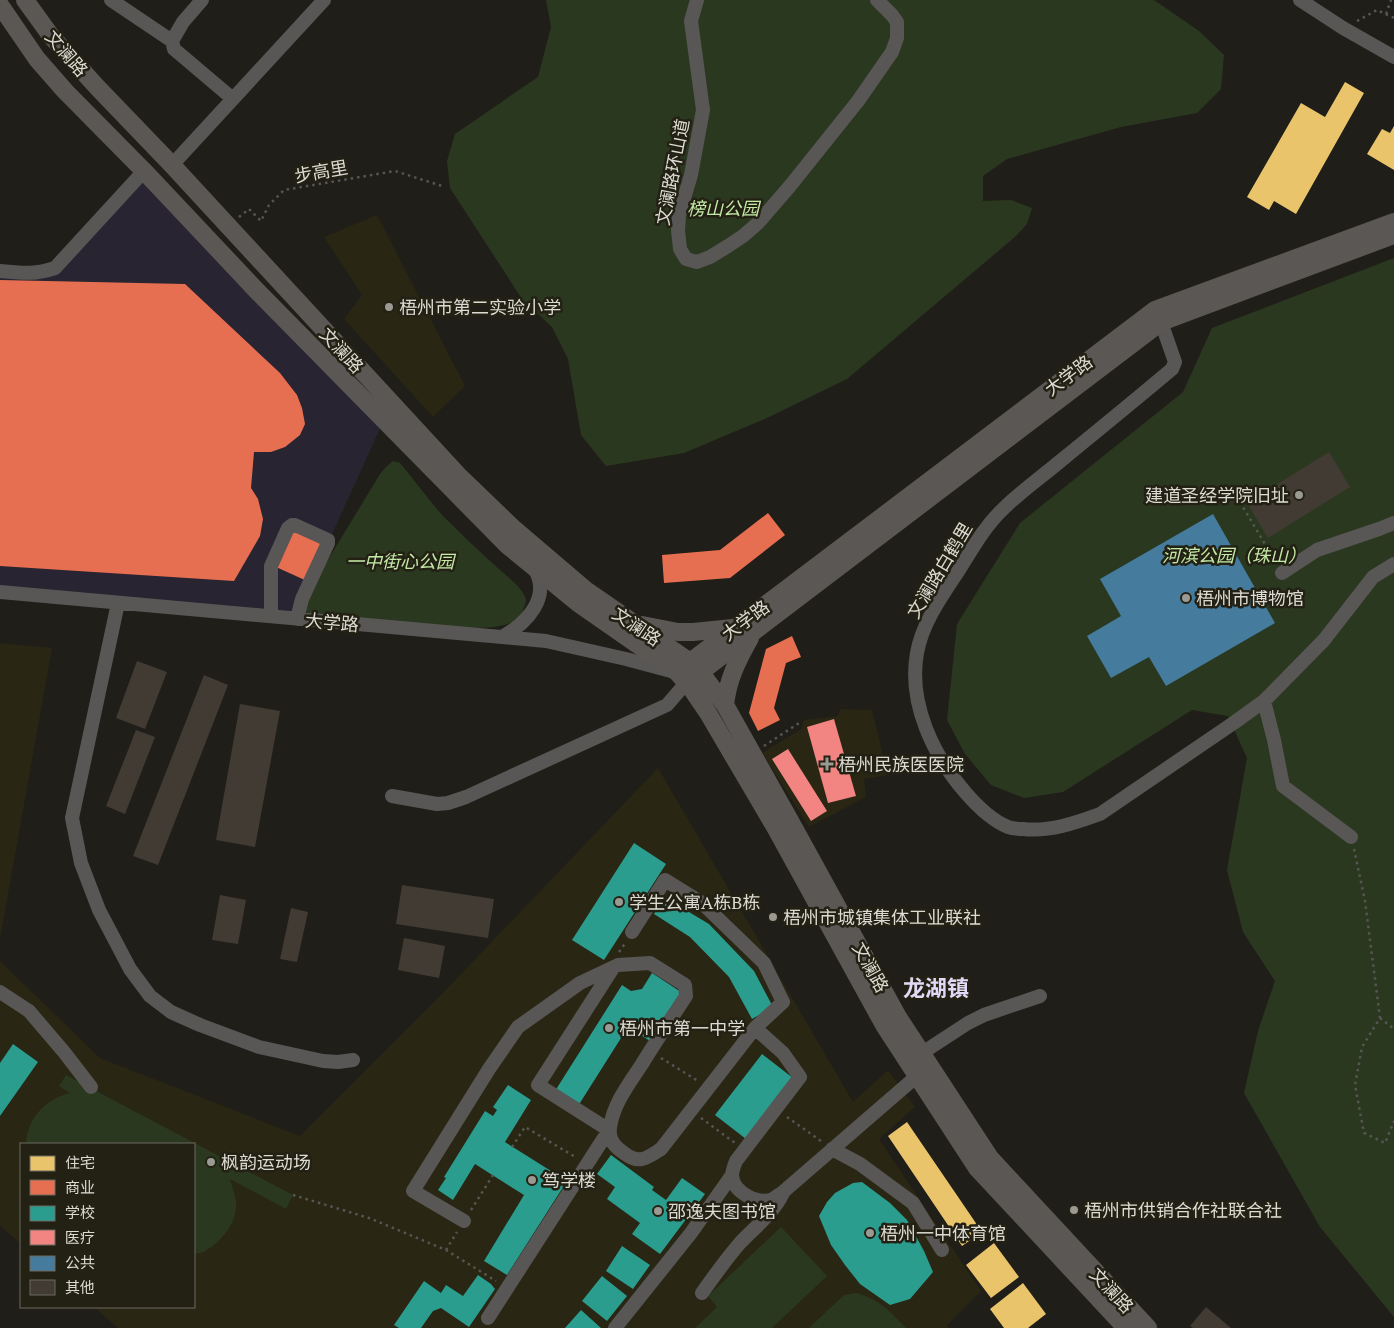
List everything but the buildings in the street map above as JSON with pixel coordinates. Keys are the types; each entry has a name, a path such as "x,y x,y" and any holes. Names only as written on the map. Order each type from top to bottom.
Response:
{"main road":[{"name":"文澜路","path":"25,0 57,43 97,88 172,165 460,477 512,528 587,591 632,622 725,705 898,1017 990,1158 1148,1328"},
{"name":"文澜路","path":"0,6 42,66 64,91 258,292 507,545 578,602 688,672 708,713 770,819 884,1025 977,1168 1126,1328"},
{"name":"大学路","path":"688,672 736,627 1155,310 1394,222"},
{"name":"大学路","path":"688,672 754,631 1162,322 1394,235"},
{"path":"632,622 678,632 736,627"},
{"path":"725,705 731,675 754,631"}],"street":[{"path":"111,0 172,41 174,49 233,99"},
{"path":"172,41 183,22 202,0"},
{"path":"172,165 324,0"},
{"name":"文澜路环山道","path":"696,0 691,21 703,110 691,175 679,215 678,230 680,249 686,259 697,262 710,257 728,246 758,223 858,101 892,52 897,38 897,22 877,0"},
{"path":"1300,0 1343,28 1394,57"},
{"path":"0,271 29,274 55,268 144,172"},
{"name":"文澜路白鹤里","path":"1162,322 1175,362 1172,369 1003,509 976,542 937,604 923,631 917,653 915,672 917,695 923,721 945,766 973,801 991,817 1010,828 1032,830 1053,828 1100,814 1264,701 1324,640 1373,576 1394,564"},
{"path":"1282,573 1317,550 1379,530 1394,523"},
{"path":"271,616 271,566 288,528 295,525 328,540 302,599 297,619"},
{"path":"502,637 524,622 538,600 541,590 540,581 533,566"},
{"name":"大学路","path":"0,592 546,642 688,672"},
{"path":"118,603 72,818 81,863 99,910 130,969 150,996 172,1012 200,1025 259,1047 323,1061 353,1060"},
{"path":"392,796 437,804 448,803 466,797 667,705 688,672"},
{"path":"1264,701 1274,740 1282,786 1352,837"},
{"path":"614,967 538,1085 609,1130 611,1140 618,1149 630,1158 644,1159 661,1149 755,1028 783,1002 764,963 702,902 665,880 632,932"},
{"path":"464,1221 412,1191 489,1069 518,1027 580,983 618,965 650,963 685,985 686,996 616,1104 609,1130 488,1318"},
{"path":"0,992 29,1011 64,1052 91,1088"},
{"path":"922,1053 968,1023 984,1015 1040,996"},
{"path":"615,1328 691,1233 732,1175 736,1161 800,1077 783,1053 755,1028"},
{"path":"732,1175 734,1183 744,1194 758,1200 772,1199 783,1192 917,1076"},
{"path":"832,1150 860,1164 913,1203 942,1250"},
{"path":"702,1293 740,1243 777,1205 783,1192"}],"path":[{"path":"1386,14 1391,0"},
{"path":"1343,28 1377,10 1394,18"},
{"name":"步高里","path":"229,227 249,209 261,221 269,205 284,190 395,171 442,186"},
{"path":"1240,502 1282,573"},
{"path":"752,753 799,723"},
{"path":"1352,837 1365,902 1380,1018 1362,1047 1355,1084 1364,1133 1386,1143 1394,1121"},
{"path":"1380,1018 1394,1029"},
{"path":"650,1051 708,1087"},
{"path":"775,1109 832,1150"},
{"path":"691,1110 744,1150"},
{"path":"512,1147 525,1126 587,1164"},
{"path":"446,1250 493,1175"},
{"path":"293,1196 370,1218 446,1250 508,1288"}],"shaded area":[{"path":"144,171 384,420 328,543 297,619 0,592 0,271 42,272"},
{"name":"梧州市第二实验小学","path":"377,215 465,386 433,417 344,319 362,295 324,237"},
{"path":"0,643 52,648 0,939"},
{"name":"梧州民族医医院","path":"840,709 872,710 888,775 864,779 866,797 809,827 762,753 801,729 804,720 838,716"},
{"name":"梧州市第一中学","path":"658,768 853,1102 888,1070 915,1107 879,1139 981,1291 947,1325 949,1328 118,1328 95,1308 195,1308 195,1143 20,1143 20,1243 0,1226 0,961 100,1058 300,1136 438,998"}],"green space":[{"name":"榜山公园","path":"546,0 1154,0 1199,31 1224,55 1221,89 1197,113 1121,127 1007,159 983,176 983,201 1011,200 1032,208 1027,224 1016,236 847,379 767,418 684,453 606,466 581,435 568,359 552,327 522,299 450,188 447,161 455,134 538,77 551,27"},
{"name":"河滨公园（珠山）","path":"1394,258 1394,1317 1320,1227 1244,1093 1258,1031 1275,981 1243,932 1227,870 1247,758 1228,716 1192,710 1063,792 1024,798 991,785 965,754 947,720 957,624 1020,523 1183,392 1212,328"},
{"name":"一中街心公园","path":"393,461 400,463 443,516 519,587 526,600 522,614 517,619 503,625 472,628 315,616 306,612 304,604 306,596 380,474"},
{"name":"枫韵运动场","path":"66,1075 195,1143 26,1143 30,1126 39,1111 53,1100 70,1093 59,1086"},
{"name":"枫韵运动场","path":"195,1143 293,1195 286,1209 230,1179 236,1203 233,1220 221,1238 204,1252 195,1254"},
{"path":"781,1227 827,1276 772,1328 695,1328 717,1307 708,1296"},
{"path":"856,1293 878,1302 906,1328 809,1328 844,1295"}],"place":[{"name":"梧州市第二实验小学","path":"389,307"},
{"name":"建道圣经学院旧址","path":"1299,495"},
{"name":"梧州市博物馆","path":"1186,598"},
{"name":"梧州民族医医院","path":"827,764"},
{"name":"学生公寓A栋B栋","path":"619,902"},
{"name":"梧州市城镇集体工业联社","path":"773,917"},
{"name":"梧州市第一中学","path":"609,1028"},
{"name":"枫韵运动场","path":"211,1162"},
{"name":"笃学楼","path":"532,1180"},
{"name":"梧州市供销合作社联合社","path":"1074,1210"},
{"name":"邵逸夫图书馆","path":"658,1211"},
{"name":"梧州一中体育馆","path":"870,1233"}],"district":[{"name":"龙湖镇","path":"936,987"}]}
